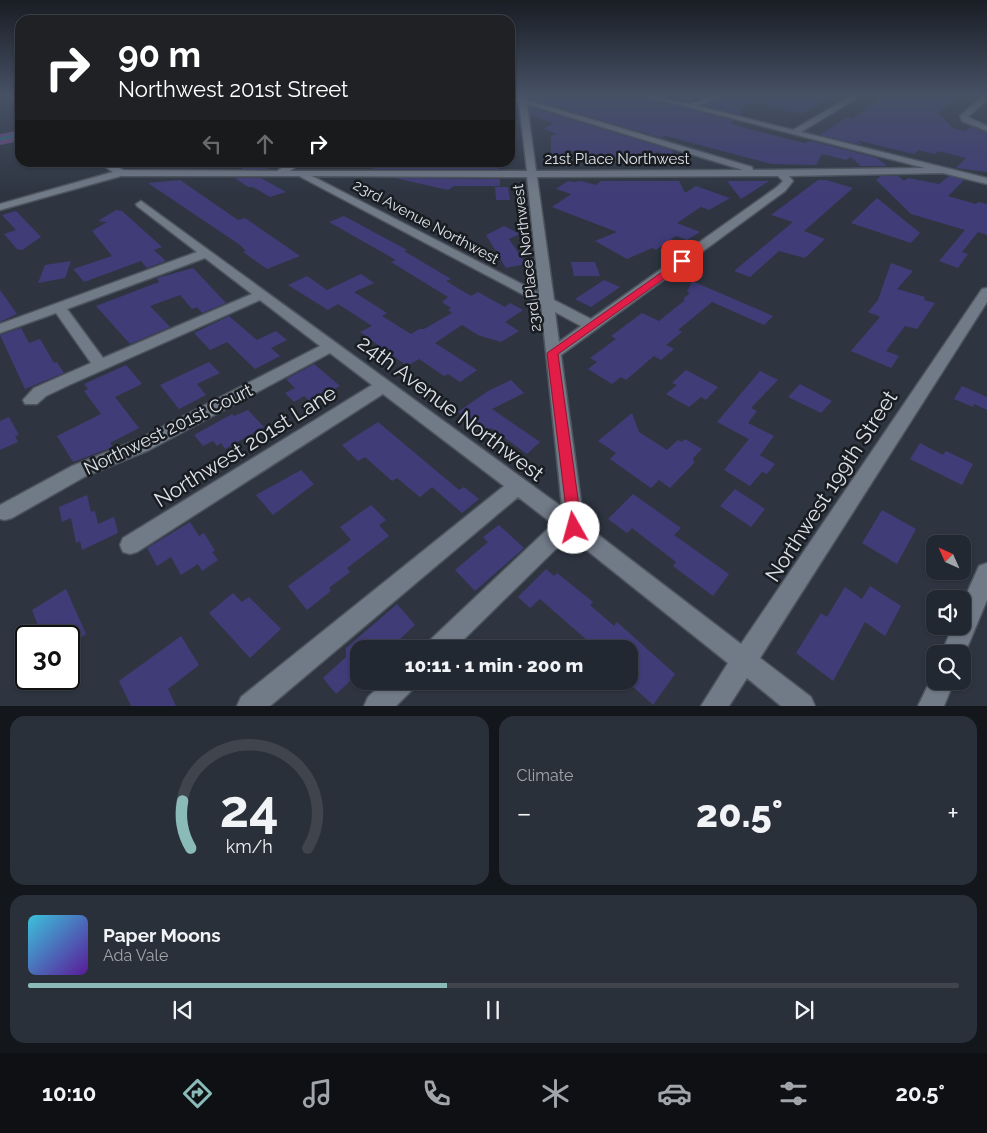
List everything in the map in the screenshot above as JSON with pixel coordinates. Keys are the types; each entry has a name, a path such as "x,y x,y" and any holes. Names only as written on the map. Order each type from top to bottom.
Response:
{"street":[{"name":"21st Place Northwest","path":"526,128 532,174 906,172 942,170"},
{"path":"618,128 762,173"},
{"path":"774,128 987,181"},
{"path":"793,133 802,128"},
{"path":"111,167 121,173"},
{"name":"23rd Place Northwest","path":"121,173 278,174 299,168 532,174 571,526"},
{"name":"23rd Avenue Northwest","path":"299,168 547,304 591,325"},
{"path":"0,207 121,173"},
{"path":"553,353 781,189 788,181 781,173"},
{"name":"24th Avenue Northwest","path":"141,204 571,526 802,706"},
{"path":"0,329 206,253"},
{"name":"Northwest 199th Street","path":"714,706 987,292"},
{"path":"31,400 40,392 63,381 262,294"},
{"path":"58,307 96,359"},
{"name":"Northwest 201st Court","path":"5,512 80,472 143,444 332,346"},
{"name":"Northwest 201st Lane","path":"130,544 384,386"},
{"path":"250,706 518,486"},
{"path":"447,640 571,526"},
{"path":"957,645 987,573"},
{"path":"378,706 394,690"},
{"path":"931,706 938,690"}],"shaded area":[{"path":"15,131 15,142 0,145 0,134"}],"building":[{"path":"599,128 672,150 680,163 664,162 659,151 631,163 603,163 612,157 587,156 569,150 570,156 551,155 551,136 557,134 543,129"},
{"path":"627,128 745,128 804,143 811,141 877,158 887,166 861,166 851,157 846,160 822,154 816,165 772,164 662,135 665,139"},
{"path":"831,128 953,128 965,131 968,128 975,128 987,133 987,172 956,168 966,158 938,151 935,154 919,150 914,154 856,140 863,145 820,135"},
{"path":"244,167 268,167 267,169 242,169"},
{"path":"374,167 499,167 499,169 373,169"},
{"path":"881,176 898,176 904,181 908,178 939,184 949,176 964,180 948,196 976,204 978,202 987,204 987,235 978,232 962,252 968,254 958,268 939,261 965,230 911,214 876,180"},
{"path":"235,178 261,178 286,192 270,197 253,187 248,187"},
{"path":"395,178 500,179 500,186 454,186 448,190"},
{"path":"180,180 238,220 245,218 300,256 267,269 243,252 246,251 240,245 148,183"},
{"path":"818,180 826,180 853,188 804,231 825,239 805,258 779,251 750,277 734,271 793,222 771,215"},
{"path":"568,181 581,181 596,185 601,181 679,181 685,193 696,186 730,198 709,210 701,207 677,223 700,232 687,240 676,236 656,250 652,248 627,259 595,241 617,232 552,207 571,194 556,189"},
{"path":"727,181 769,181 741,199"},
{"path":"495,187 508,187 510,200 496,200"},
{"path":"877,198 920,233 911,243 851,223"},
{"path":"116,210 122,211 162,247 154,250 166,261 147,268 141,261 84,282 73,269 112,256 92,231 107,222 98,221"},
{"path":"16,211 41,237 22,250 17,249 4,234 16,230 2,215"},
{"path":"344,216 407,250 404,251 451,279 446,281 471,296 478,292 505,307 510,303 523,310 505,322 519,331 501,342 478,335 462,325 435,343 477,370 460,382 448,374 444,376 419,359 407,366 360,332 372,326 338,304 328,310 288,285 307,276 327,290 361,274 374,283 354,292 387,313 382,316 411,334 452,313 448,310 451,308 442,302 448,297 391,262 396,260 329,222"},
{"path":"504,226 520,234 509,239 526,264 506,268 486,235"},
{"path":"71,261 65,278 38,283 45,265"},
{"path":"571,262 595,262 600,276 574,276"},
{"path":"891,263 913,271 897,289 925,297 924,300 935,303 917,329 905,326 886,351 899,356 891,368 851,351 880,317 874,314 872,316 873,314 868,312 878,300"},
{"path":"193,268 226,303 202,313 197,307 192,309 180,295 150,306 170,327 130,344 96,306 159,282 157,278"},
{"path":"604,280 620,287 591,307 575,299"},
{"path":"692,281 773,316 764,325 712,302 678,330 682,332 666,345 674,349 661,360 654,356 626,380 621,377 612,384 588,369 597,362 590,358 616,339 611,336 642,313 659,321 685,300 683,299 690,293 687,292"},
{"path":"0,290 17,314 0,322"},
{"path":"229,316 257,340 276,331 287,340 271,348 280,356 255,369 227,342 210,350 194,333"},
{"path":"21,328 29,343 40,339 54,363 57,362 64,373 25,389 0,335"},
{"path":"209,362 220,373 197,384 206,395 179,409 160,385"},
{"path":"314,364 340,386 311,402 304,396 294,402 285,393 295,388 286,379"},
{"path":"126,365 142,384 115,397 139,428 110,443 113,447 73,462 57,436 101,414 84,391 88,389 84,384"},
{"path":"686,370 718,387 706,400 701,397 689,407 666,394 677,385 672,383"},
{"path":"760,371 778,380 751,408 757,411 748,423 774,436 760,455 775,464 767,474 762,472 750,486 724,470 749,439 717,422"},
{"path":"511,380 524,393 492,409 540,442 527,454 491,428 486,432 458,412 488,391"},
{"path":"800,384 832,401 821,413 788,397"},
{"path":"962,386 987,397 987,410 974,404 973,407 954,399"},
{"path":"248,410 264,427 225,449 221,443 217,446 213,441 203,446 194,435 232,414 234,416"},
{"path":"632,413 639,432 667,450 678,440 682,442 685,439 702,449 693,458 694,463 670,488 659,480 651,488 610,459 616,453 598,441"},
{"path":"9,417 19,435 15,436 18,442 0,450 0,421"},
{"path":"378,422 459,490 464,487 479,499 462,513 432,487 420,497 397,478 392,481 365,457 358,461 342,445"},
{"path":"920,443 943,455 946,451 973,464 962,485 910,459"},
{"path":"301,470 314,484 273,515 256,495"},
{"path":"735,489 765,509 751,527 720,506"},
{"path":"633,494 681,528 674,535 729,574 713,596 673,566 676,562 632,528 627,533 608,519"},
{"path":"87,495 91,512 95,511 98,524 114,517 118,533 82,550 80,541 76,543 71,518 62,522 59,507"},
{"path":"371,505 386,520 379,525 389,536 347,568 350,572 329,588 331,591 307,610 288,586 351,540 340,527"},
{"path":"882,510 916,529 897,564 862,543"},
{"path":"190,522 199,536 204,533 215,551 212,552 218,560 202,571 198,564 181,575 171,557 157,566 147,548"},
{"path":"499,525 524,548 475,591 455,570 488,542 483,537"},
{"path":"546,569 554,576 557,573 593,602 590,605 614,626 617,622 637,640 587,640 540,599 530,608 518,597"},
{"path":"870,586 901,606 885,636 865,622 833,681 796,653 821,613 827,617 845,587 862,599"},
{"path":"66,589 86,634 80,638 80,625 38,625 32,610"},
{"path":"233,593 242,602 249,597 281,629 250,658 209,613"},
{"path":"397,604 415,625 400,640 355,640"},
{"path":"181,636 199,665 168,689 176,706 131,706 119,681"},
{"path":"638,641 675,674 653,705 637,690"},
{"path":"350,645 350,681 336,694 323,678 346,657 345,649"}],"waterway":[{"path":"0,139 15,135"}],"route":[{"path":"574,528 553,353 682,261"}]}
